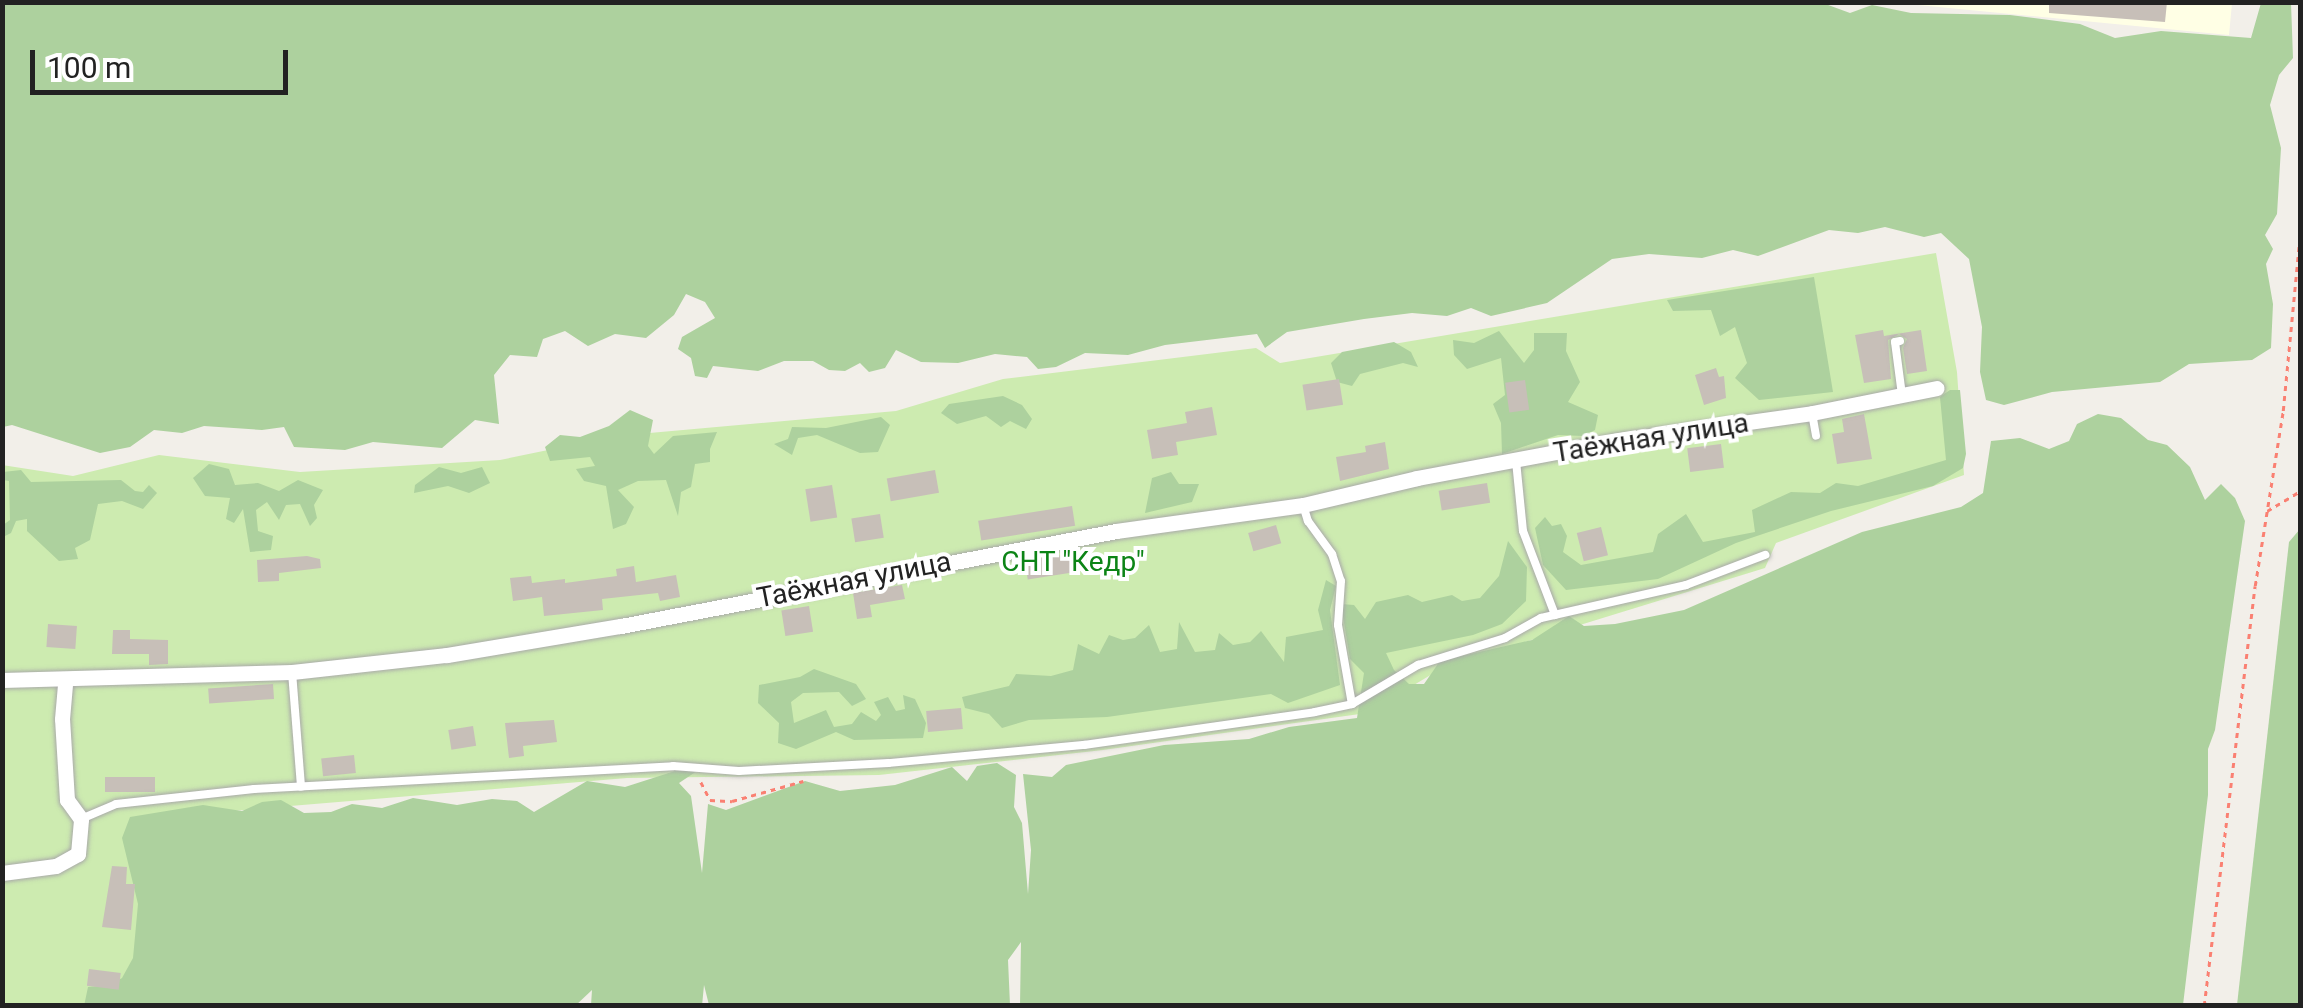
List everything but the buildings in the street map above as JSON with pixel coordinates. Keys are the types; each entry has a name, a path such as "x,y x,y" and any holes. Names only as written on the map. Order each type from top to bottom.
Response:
{"street":[{"name":"Таёжная улица","path":"2,680 66,682 292,672 540,640 1080,537 1303,506 1516,460 1812,413 1937,388"},
{"path":"2,874 70,862 78,854 81,819 67,800 62,719 66,682"}],"lane":[{"path":"1900,342 1894,342 1902,395"},
{"path":"1812,413 1816,436"},
{"path":"1516,460 1523,531 1554,615"},
{"path":"1303,506 1308,521 1332,554 1341,581 1338,625 1352,704"},
{"path":"81,819 116,804 301,787 705,766 775,770 1030,751 1352,704 1418,665 1505,638 1554,615 1686,585 1765,555"},
{"path":"292,672 301,787"}],"path":[{"path":"2300,123 2300,142"},
{"path":"2204,1006 2266,512 2283,411 2300,234"},
{"path":"2266,512 2300,491"},
{"path":"705,766 702,790 710,800 732,801 804,781"}],"shaded area":[{"path":"1897,3 2232,3 2229,35"}],"green space":[{"path":"1820,2 1850,13 1872,5 1911,13 2010,15 2080,24 2115,38 2161,31 2251,38 2261,3 2291,3 2293,58 2279,75 2270,105 2281,148 2277,214 2265,235 2273,249 2266,264 2273,304 2271,348 2252,360 2189,364 2160,382 2052,392 2004,405 1986,400 1980,372 1982,327 1969,259 1941,233 1924,237 1885,227 1858,233 1829,230 1758,256 1733,250 1702,258 1649,254 1612,259 1547,303 1491,316 1471,308 1447,316 1412,313 1287,332 1265,348 1257,334 1165,345 1128,355 1085,353 1056,367 1038,369 1027,357 995,354 958,363 921,362 896,350 885,368 869,372 860,363 845,371 829,370 813,361 784,361 758,371 713,366 707,378 695,376 691,358 678,349 682,337 715,318 705,302 686,294 674,315 646,338 615,334 588,346 565,331 543,339 537,357 510,355 494,375 499,424 475,420 442,448 373,442 345,450 294,447 284,427 262,430 204,426 182,433 154,430 130,447 100,453 12,425 3,427 3,3"},
{"name":"СНТ \"Кедр\"","path":"1936,253 1957,372 1964,475 1776,543 1765,568 1444,667 1367,713 1103,750 879,775 627,778 171,816 150,1005 3,1006 2,465 73,476 159,455 300,472 500,460 616,436 896,411 1003,379 1256,348 1280,363"},
{"path":"1814,277 1833,392 1759,400 1735,378 1747,363 1735,327 1720,336 1711,310 1673,311 1667,300"},
{"path":"1499,331 1524,363 1534,350 1534,333 1567,333 1566,351 1580,382 1568,402 1598,415 1595,430 1583,436 1558,435 1502,454 1501,423 1493,404 1505,395 1501,358 1467,369 1454,355 1453,340 1474,343"},
{"path":"1394,342 1411,352 1418,367 1403,363 1360,374 1352,386 1337,382 1331,363 1342,352"},
{"path":"1950,390 1960,390 1966,454 1963,468 1933,486 1831,511 1736,543 1658,579 1566,590 1543,565 1535,528 1545,517 1552,526 1561,524 1567,536 1563,552 1581,565 1653,552 1658,534 1686,514 1703,542 1755,532 1752,510 1791,492 1820,493 1836,483 1858,486 1946,460 1940,397"},
{"path":"1003,396 1022,405 1032,419 1026,429 1010,421 1001,427 986,416 957,424 941,413 949,404"},
{"path":"630,410 653,420 648,446 654,454 673,436 717,432 710,462 695,464 691,487 681,492 678,516 666,480 638,481 618,490 634,507 626,524 613,529 606,486 584,481 576,469 595,466 590,457 550,461 545,447 560,435 580,437 609,426"},
{"path":"2098,414 2121,418 2148,440 2167,445 2190,467 2205,500 2221,484 2235,498 2245,521 2215,730 2208,749 2208,795 2183,1005 1020,1005 1021,942 1008,960 1010,1005 709,1005 704,985 702,1006 591,1005 592,990 575,1006 84,1006 88,987 110,985 122,978 133,958 138,904 122,838 130,817 203,805 242,811 262,802 281,800 304,813 331,812 352,804 382,808 413,798 457,805 492,799 517,801 534,812 587,781 625,787 675,771 697,771 679,783 691,796 702,873 708,804 726,810 805,781 840,791 895,785 952,767 967,781 977,766 997,763 1016,775 1014,807 1022,823 1028,894 1031,850 1023,774 1052,777 1066,765 1164,745 1249,739 1289,727 1357,718 1364,673 1350,659 1341,604 1354,605 1365,619 1376,602 1408,595 1422,602 1452,595 1462,601 1480,598 1499,576 1508,541 1527,567 1526,601 1502,624 1473,635 1386,653 1394,670 1409,684 1424,684 1440,661 1532,640 1569,616 1584,626 1684,610 1862,532 1961,507 1983,493 1991,441 2020,438 2049,449 2069,441 2077,424"},
{"path":"881,417 890,425 878,452 860,453 817,435 798,438 792,455 774,444 788,439 792,427 826,428"},
{"path":"209,464 229,469 235,485 258,483 279,491 298,480 323,490 314,505 317,518 310,526 300,504 286,505 279,520 267,502 256,510 258,531 273,536 271,550 250,552 243,509 234,523 226,519 230,498 205,496 193,478"},
{"path":"439,467 461,473 482,467 490,483 469,493 448,486 414,493 415,485"},
{"path":"21,470 31,482 121,480 135,491 143,492 149,485 157,493 143,509 122,501 98,504 90,540 75,548 78,559 59,561 27,531 27,519 16,521 11,533 3,537 3,525 10,520 9,481 3,480 3,472"},
{"path":"1171,472 1179,484 1199,484 1192,502 1145,513 1152,478"},
{"path":"2300,529 2300,1005 2237,1005 2289,542"},
{"path":"1326,580 1336,586 1330,610 1340,685 1288,703 1271,694 1107,717 1029,720 1002,728 989,714 965,708 962,697 1009,686 1016,674 1051,676 1073,670 1078,644 1099,654 1109,635 1123,640 1135,638 1149,625 1160,652 1177,649 1179,622 1195,652 1215,650 1219,633 1233,645 1250,642 1261,631 1284,662 1286,637 1323,630 1318,610"},
{"path":"814,669 856,684 866,699 852,706 839,692 803,693 791,702 794,723 826,710 834,727 852,724 861,712 876,721 881,715 874,702 888,697 896,711 905,709 903,695 915,699 926,723 923,738 854,740 836,732 796,749 778,743 779,723 758,703 759,685 800,677"}]}
